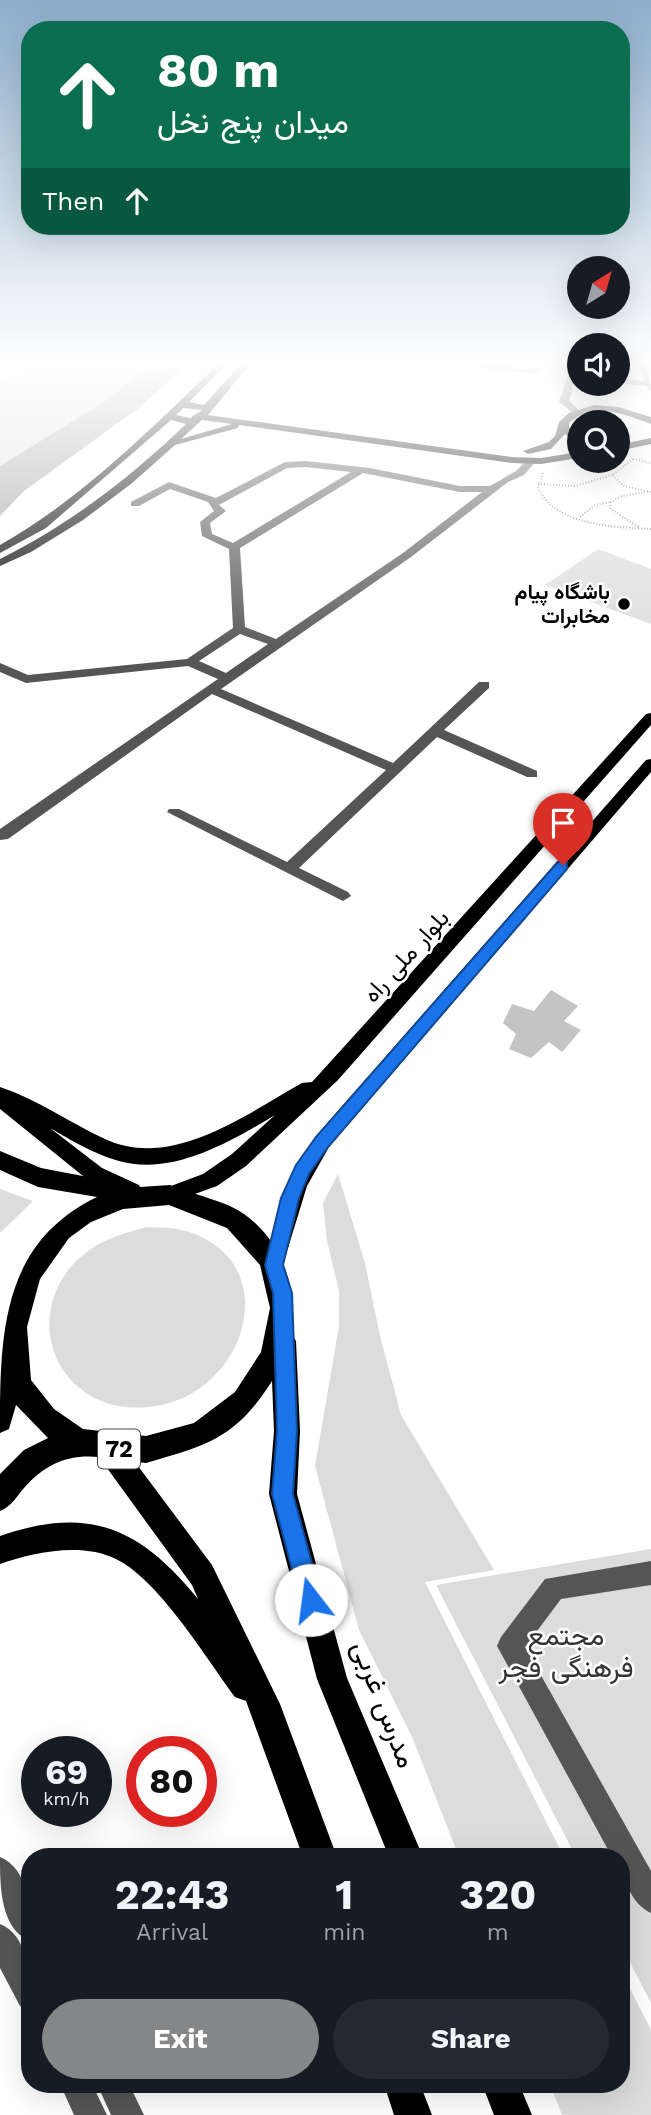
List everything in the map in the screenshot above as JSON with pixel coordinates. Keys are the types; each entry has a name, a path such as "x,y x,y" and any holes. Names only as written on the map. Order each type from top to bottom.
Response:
{"highway":[{"name":"72","path":"0,1160 38,1177 142,1196"},
{"name":"72","path":"170,1195 203,1202 233,1216 257,1238 274,1265 282,1293 283,1324 275,1354 260,1382 238,1408 210,1429 167,1445 143,1450 109,1449 80,1441 49,1423 25,1397 10,1367 3,1329 20,1278 48,1240 76,1218 108,1203 142,1196 170,1195"},
{"name":"مدرس غربی","path":"283,1324 287,1431 283,1494 332,1679 402,1848"},
{"path":"0,1420 10,1367"},
{"path":"0,1497 24,1465 58,1445 80,1441"},
{"name":"72","path":"109,1449 202,1575 269,1715 317,1848"},
{"path":"0,1550 30,1540 84,1535 134,1553 172,1592 269,1715"},
{"path":"405,2093 413,2115"},
{"path":"504,2093 513,2115"}],"main road":[{"path":"0,550 41,526 115,463"},
{"path":"0,563 62,530 112,495 150,463"},
{"name":"بلوار ملی راه","path":"170,1195 210,1180 239,1160 332,1075 651,718"},
{"path":"274,1265 290,1198 302,1170 322,1142 651,763"},
{"path":"587,791 617,803"},
{"path":"0,1097 28,1106 111,1151 158,1157 195,1148 332,1075"},
{"path":"0,1097 95,1174 142,1196"}],"street":[{"path":"0,834 3,836 417,548 493,489 520,473 530,463"},
{"path":"234,547 207,536 205,522 221,511 212,504 285,466 306,464 361,470 460,489 493,489"},
{"path":"234,547 361,470"},
{"path":"135,504 169,485 217,502"},
{"path":"234,547 239,628"},
{"path":"239,628 278,643"},
{"path":"0,667 26,679 190,662 239,628"},
{"path":"190,662 229,679"},
{"path":"289,869 438,732 484,685"},
{"path":"213,690 397,770"},
{"path":"438,732 532,774"},
{"path":"174,812 343,896"},
{"path":"623,1848 510,1646 554,1588 651,1573"},
{"path":"630,1861 651,1899"},
{"path":"0,1871 21,1910"},
{"path":"0,1938 21,1979"},
{"path":"80,2093 91,2115"},
{"path":"117,2093 128,2115"}],"path":[{"path":"538,484 572,486 596,483 628,463"},
{"path":"547,467 538,484 541,501 559,513 651,529"},
{"path":"612,475 625,486 649,492"},
{"path":"579,518 595,505 611,502 622,496 649,492"},
{"path":"611,502 610,508 614,512 641,529"}],"green space":[{"name":"باشگاه پیام مخابرات","path":"598,549 651,569 651,624 545,585"},
{"path":"338,1174 365,1263 380,1336 401,1415 494,1570 425,1582 559,1848 455,1848 413,1739 359,1630 315,1466 339,1326 339,1291 327,1241 323,1203"},
{"path":"0,1189 33,1201 0,1233"},
{"path":"146,1227 178,1229 213,1243 235,1266 244,1294 243,1324 231,1354 211,1379 183,1398 132,1408 109,1404 95,1398 71,1380 59,1362 49,1323 59,1284 71,1266 102,1243"},
{"name":"مجتمع فرهنگی فجر","path":"651,1549 651,2003 630,1962 630,1848 571,1848 436,1585"},
{"path":"630,1989 651,2030 651,2115 562,2115 553,2093 630,2093"}],"shaded area":[{"path":"5,463 63,463 24,491 0,516 0,466"}],"building":[{"path":"551,990 578,1006 564,1021 581,1030 562,1052 549,1042 531,1058 509,1049 516,1034 503,1023 512,1004 534,1011"}],"place":[{"name":"باشگاه پیام مخابرات","path":"624,604"}],"route":[{"path":"311,1600 283,1494 287,1431 282,1293 274,1265 290,1198 302,1170 362,1093 563,865"}]}
